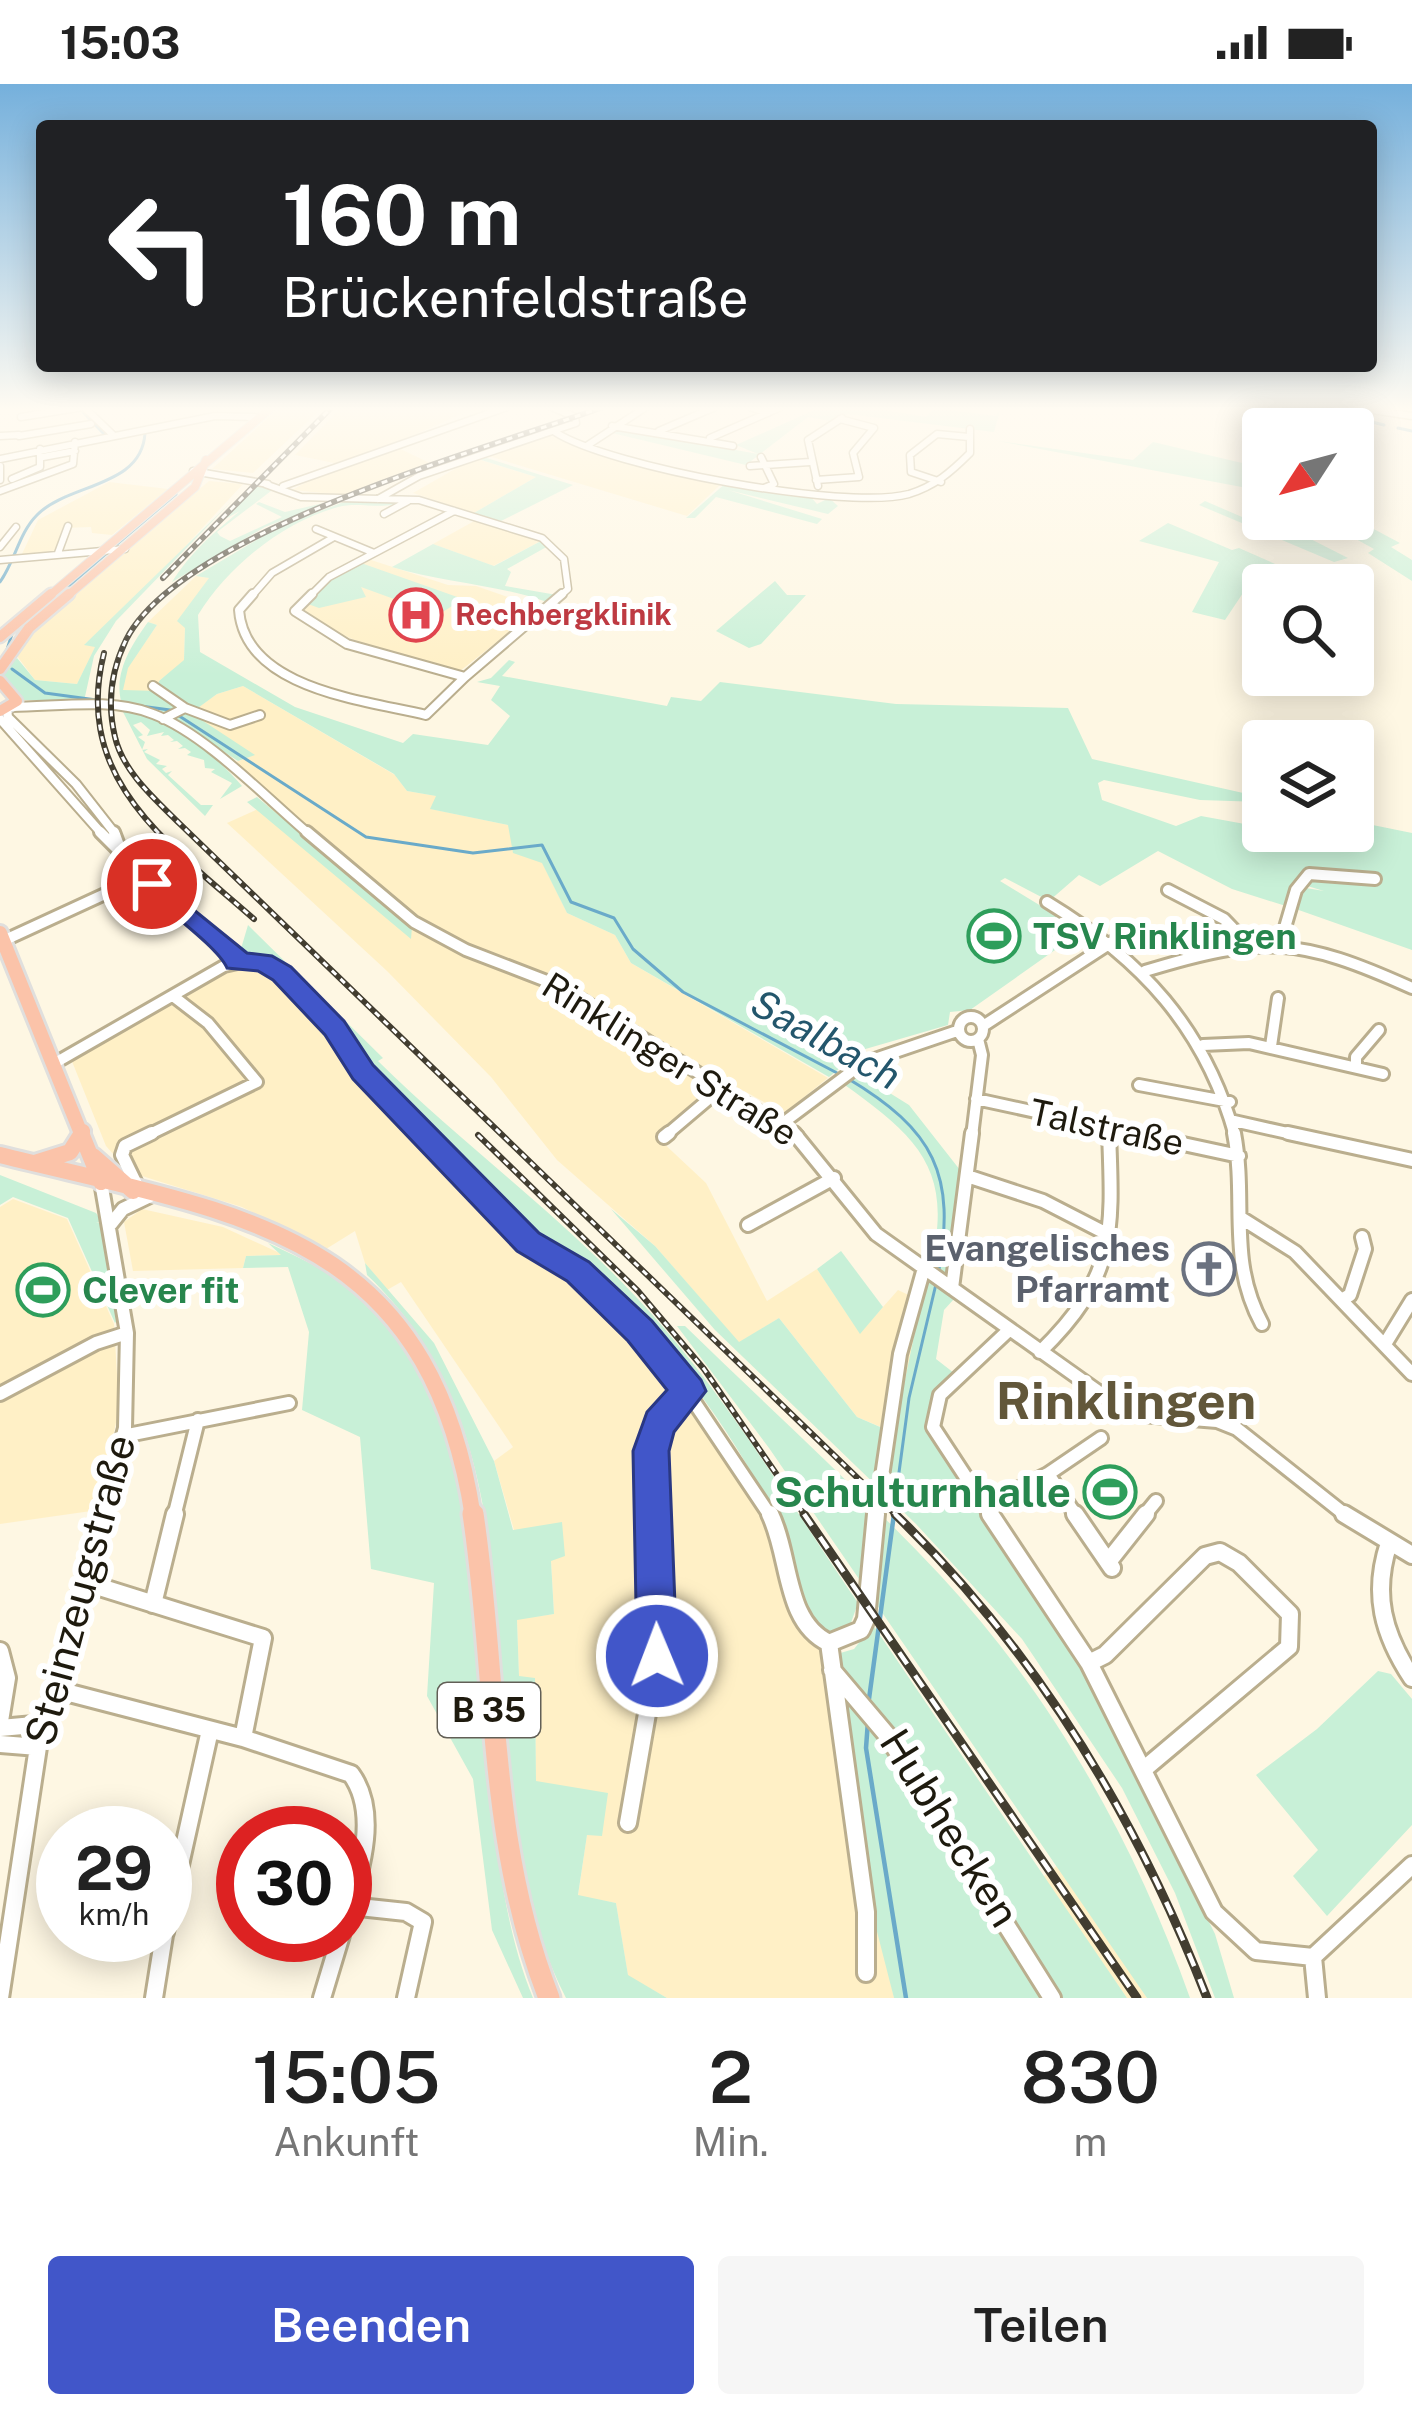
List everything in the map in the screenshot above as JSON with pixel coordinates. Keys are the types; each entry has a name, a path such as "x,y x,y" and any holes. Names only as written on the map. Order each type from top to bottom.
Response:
{"main road":[{"path":"0,637 164,496"},
{"path":"0,669 29,628 185,496"},
{"path":"0,681 7,709"},
{"path":"3,936 101,1182"},
{"path":"30,1163 70,1152 83,1131"},
{"name":"B 35","path":"0,1155 260,1230 333,1264 376,1301 419,1354 463,1453 477,1521 490,1728 507,1853 525,1932 549,1998"},
{"path":"93,1156 141,1193"}],"street":[{"path":"310,496 411,500 454,511 553,543 571,578 565,592 426,715 301,677 262,656 242,636 238,625 245,598 272,573 334,537"},
{"path":"378,499 383,496"},
{"path":"805,496 891,496"},
{"path":"384,514 411,500"},
{"path":"454,511 310,591 296,607 298,619 386,656 465,677"},
{"path":"58,553 68,526"},
{"path":"0,528 16,527 0,547"},
{"path":"316,529 374,554"},
{"path":"8,559 125,549"},
{"path":"153,686 184,709 230,725 260,715"},
{"name":"Rinklinger Straße","path":"7,709 130,707 166,718 414,922 466,950 562,986 783,1123 835,1178 877,1234 1040,1352 1129,1411 1216,1421 1248,1435 1345,1515 1412,1555"},
{"path":"7,709 107,842 193,923 234,951 236,962"},
{"path":"166,718 184,709"},
{"path":"63,782 122,837 123,856"},
{"path":"107,842 122,837"},
{"path":"1281,941 1297,890 1309,874 1375,879"},
{"path":"3,936 144,876"},
{"path":"1168,890 1224,919 1245,941"},
{"path":"1047,902 1112,942 1145,971 1203,1045 1234,1121 1240,1218 1236,1273 1262,1324"},
{"path":"1145,971 1245,941 1281,941 1317,947 1412,988"},
{"path":"783,1123 844,1071 895,1044 957,1031 981,1032 1006,1018 1051,978 1112,942"},
{"path":"56,1063 236,962 263,962 282,974 335,1028 363,1072 528,1242 578,1271 652,1344 778,1525 797,1615 810,1634 829,1643 856,1634 871,1606 875,1525 895,1401 927,1270"},
{"path":"111,1224 141,1193 122,1154 136,1139 257,1082 208,1023 173,996"},
{"path":"1271,1046 1278,998"},
{"path":"950,1287 982,1055 981,1032 966,1020 957,1031"},
{"path":"1356,1066 1356,1057 1379,1030"},
{"path":"1203,1045 1271,1046 1383,1074"},
{"path":"1139,1084 1230,1102"},
{"path":"664,1137 724,1086"},
{"name":"Talstraße","path":"976,1099 1239,1156"},
{"path":"1234,1121 1412,1160"},
{"path":"1040,1352 1076,1321 1109,1264 1109,1126"},
{"path":"967,1176 1043,1201 1111,1236"},
{"path":"748,1226 835,1178"},
{"name":"Steinzeugstraße","path":"0,1998 38,1747 123,1436 128,1333 101,1182"},
{"path":"1240,1218 1295,1252 1412,1374"},
{"path":"1341,1300 1350,1295 1365,1249 1362,1237"},
{"path":"1385,1344 1412,1300"},
{"path":"1009,1330 940,1395 933,1427 1089,1663 1214,1912 1237,1941 1273,1960 1313,1957 1411,1868"},
{"path":"0,1394 96,1343 128,1333"},
{"path":"628,1823 657,1656 651,1451 659,1423 689,1391"},
{"path":"123,1436 290,1402"},
{"path":"153,1604 198,1420"},
{"path":"985,1505 1048,1474 1101,1438"},
{"path":"1048,1474 1110,1565 1156,1501"},
{"path":"1389,1543 1378,1570 1376,1601 1392,1644 1412,1678"},
{"path":"1089,1663 1105,1655 1205,1556 1220,1552 1239,1563 1290,1614 1294,1629 1289,1647 1143,1770"},
{"path":"103,1588 263,1638 243,1738"},
{"path":"829,1643 866,1912 866,1973"},
{"path":"0,1652 7,1678 0,1724 44,1724"},
{"name":"Hubhecken","path":"832,1670 882,1720 906,1764 1010,1918 1052,1998"},
{"path":"54,1689 333,1765 360,1782 367,1806"},
{"path":"192,1811 210,1730"},
{"path":"0,1744 38,1747"},
{"path":"372,1913 406,1912 423,1922 406,1998"},
{"path":"1313,1957 1317,1998"},
{"path":"154,1998 160,1962"},
{"path":"322,1998 333,1962"}],"shaded area":[{"path":"82,496 159,496 112,535 92,533 91,527 64,528 55,552 21,556 38,520"},
{"path":"191,496 232,496 143,592 85,644 96,646 77,684 35,680 17,656 31,632"},
{"path":"423,496 503,496 474,513"},
{"path":"622,496 708,496 687,516"},
{"path":"476,520 541,541 493,566 433,544"},
{"name":"Rechbergklinik","path":"368,559 448,585 476,586 540,608 460,671 375,649 302,617 300,607 331,579"},
{"path":"196,576 210,578 185,627 184,661 159,681 157,692 122,691 127,668 157,625 148,622"},
{"path":"243,686 395,775 407,791 437,796 431,809 508,825 542,862 567,913 615,935 631,963 828,1078 784,1113 724,1080 659,1139 706,1183 767,1301 817,1269 860,1333 898,1290 921,1301 895,1433 857,1417 779,1318 739,1343 655,1246 557,1160 491,1077 387,971 227,823 278,800 234,763 253,755 190,713 217,694"},
{"path":"240,952 275,962 351,1044 621,1304 668,1354 714,1417 762,1494 822,1636 894,1998 667,1998 628,1976 616,1903 578,1896 587,1834 536,1781 535,1679 519,1677 517,1619 554,1614 551,1560 514,1530 494,1461 513,1447 401,1282 387,1290 365,1263 355,1231 326,1249 242,1207 129,1172 106,1146 67,1049"},
{"path":"13,1199 67,1219 114,1324 119,1408 98,1510 0,1524 0,1207"},
{"path":"142,1209 223,1227 284,1255 246,1256 243,1268 133,1271 124,1222"},
{"path":"1058,1865 1147,1998 1127,1998 1043,1877"}],"green space":[{"path":"247,496 264,496 217,532 230,541 282,517 256,504 259,502 285,512 337,500 265,527 172,582 203,544 240,511 225,519"},
{"path":"503,496 550,496 501,521 474,513"},
{"path":"711,496 748,496 822,519 817,524 716,497 695,518 686,518"},
{"path":"754,496 810,496 817,504 829,498 838,506 828,514"},
{"path":"233,500 116,621 94,656 84,701 21,700 0,673 17,658 35,680 77,684 95,647 84,645"},
{"path":"349,500 403,501 338,507 297,523 241,563 198,615 200,652 295,707 403,743 413,734 488,745 510,716 491,700 500,686 477,682 491,678 509,660 515,662 502,676 667,706 671,697 701,701 720,682 896,704 1068,708 1092,759 1242,793 1242,801 1200,800 1104,780 1098,783 1102,800 1176,826 1201,816 1242,824 1242,852 1374,852 1374,825 1412,833 1412,950 1293,908 1300,887 1324,891 1304,885 1303,872 1289,907 1232,889 1158,851 1100,886 1079,875 1049,901 1005,878 1000,881 1082,931 970,1010 950,1012 948,1025 862,1050 829,1077 631,963 615,935 567,913 542,863 513,853 508,825 430,809 436,796 407,791 394,774 243,686 217,694 191,713 255,755 238,761 155,707 121,701 122,669 148,622 157,625 128,668 123,690 157,691 159,681 184,660 185,628 177,621 209,578 196,576 280,526"},
{"path":"1205,501 1242,517 1242,523 1199,505"},
{"path":"1168,523 1275,564 1242,564 1242,594 1225,620 1192,612 1219,562 1139,541"},
{"path":"1374,529 1400,543 1391,547 1412,560 1412,581 1368,553 1374,549 1358,540 1374,540"},
{"path":"1282,540 1313,540 1348,558 1334,562"},
{"path":"541,541 550,545 507,569 511,572 505,586 557,595 547,602 392,567 433,544 494,566"},
{"path":"361,563 463,599 438,615 361,587 366,597 319,608 308,604 321,586"},
{"path":"775,581 787,595 806,595 761,644 749,648 716,631"},
{"path":"122,710 173,727 242,786 220,799 232,783 211,772 215,769 205,768 204,760 187,755 191,752 185,748 178,749 183,746 170,742 174,740 168,735 161,736 164,732 147,736 150,730 141,722 133,725 143,735 138,737 145,742 142,750"},
{"path":"148,749 144,752 160,760 156,764 167,766 162,769 172,771 168,775 201,805 213,805 205,816 147,759 142,750"},
{"path":"257,797 412,927 411,939 247,802"},
{"path":"248,925 383,1058 378,1061 584,1245 678,1345 733,1417 858,1603 847,1634 822,1636 811,1628 778,1521 731,1439 674,1362 608,1294 532,1239 275,963 240,952"},
{"path":"856,1072 909,1105 960,1170 947,1279 930,1268 937,1205 924,1159 891,1121 842,1083"},
{"path":"0,1175 96,1213 102,1222 96,1222 106,1224 120,1317 115,1323 68,1218 13,1197 0,1205"},
{"path":"611,1209 655,1246 739,1342 779,1318 857,1417 894,1433 926,1278 954,1299 944,1310 936,1359 954,1373 933,1390 926,1429 1081,1666 1215,1934 1234,1998 1215,1998 1175,1893 1122,1788 1022,1639 916,1524 715,1330"},
{"path":"268,1243 339,1280 376,1311 423,1377 453,1456 471,1544 495,1827 509,1917 533,1998 523,1998 492,1930 473,1779 427,1696 434,1583 371,1569 360,1437 302,1410 309,1332 288,1267 243,1268 246,1256 281,1255"},
{"path":"841,1251 883,1307 860,1334 817,1269"},
{"path":"365,1263 434,1343 494,1461 513,1530 562,1522 565,1556 551,1561 554,1614 517,1620 519,1676 535,1678 536,1781 608,1793 602,1836 587,1835 578,1895 616,1903 628,1975 667,1998 566,1998 533,1910 514,1816 487,1527 465,1435 428,1351 367,1275"},
{"path":"677,1326 685,1326 909,1543 1019,1670 1117,1828 1190,1998 1147,1998 769,1448"},
{"path":"873,1625 1127,1998 894,1998 872,1912 837,1654 854,1649"},
{"path":"1378,1671 1391,1674 1412,1699 1412,1825 1327,1916 1293,1876 1318,1850 1256,1775 1317,1729"}],"waterway":[{"name":"Saalbach","path":"0,582 37,515 70,496"},
{"path":"117,544 173,496"},
{"path":"51,601 108,552"},
{"name":"Saalbach","path":"4,659 12,634"},
{"name":"Saalbach","path":"12,669 45,693 170,710 366,837 473,853 542,845 571,902 614,918 633,949 683,992 839,1074"},
{"name":"Saalbach","path":"847,1078 901,1117 932,1158 944,1209 938,1275"},
{"name":"Saalbach","path":"893,1517 909,1398 936,1284"},
{"name":"Saalbach","path":"869,1699 894,1514"},
{"name":"Saalbach","path":"868,1721 866,1748 906,1998"}],"railway":[{"path":"163,578 244,496"},
{"path":"346,496 271,529 208,564 158,600 126,640 117,664 111,712 119,750 161,805 897,1516"},
{"path":"104,653 98,698 102,738 115,773 161,835 254,919"},
{"path":"478,1135 638,1291 704,1369 806,1517"},
{"path":"804,1514 1137,1998"},
{"path":"897,1516 993,1621 1077,1739 1148,1865 1207,1998"}],"place":[{"name":"Rechbergklinik","path":"416,615"},
{"name":"TSV Rinklingen","path":"994,936"},
{"name":"Evangelisches Pfarramt","path":"1209,1269"},
{"name":"Clever fit","path":"43,1290"},
{"name":"Schulturnhalle","path":"1110,1492"}],"district":[{"name":"Rinklingen","path":"1126,1401"}],"route":[{"path":"152,884 193,923 234,951 236,962 263,962 282,974 335,1028 363,1072 528,1242 578,1271 617,1307 689,1391 659,1423 651,1451 657,1656"}]}
